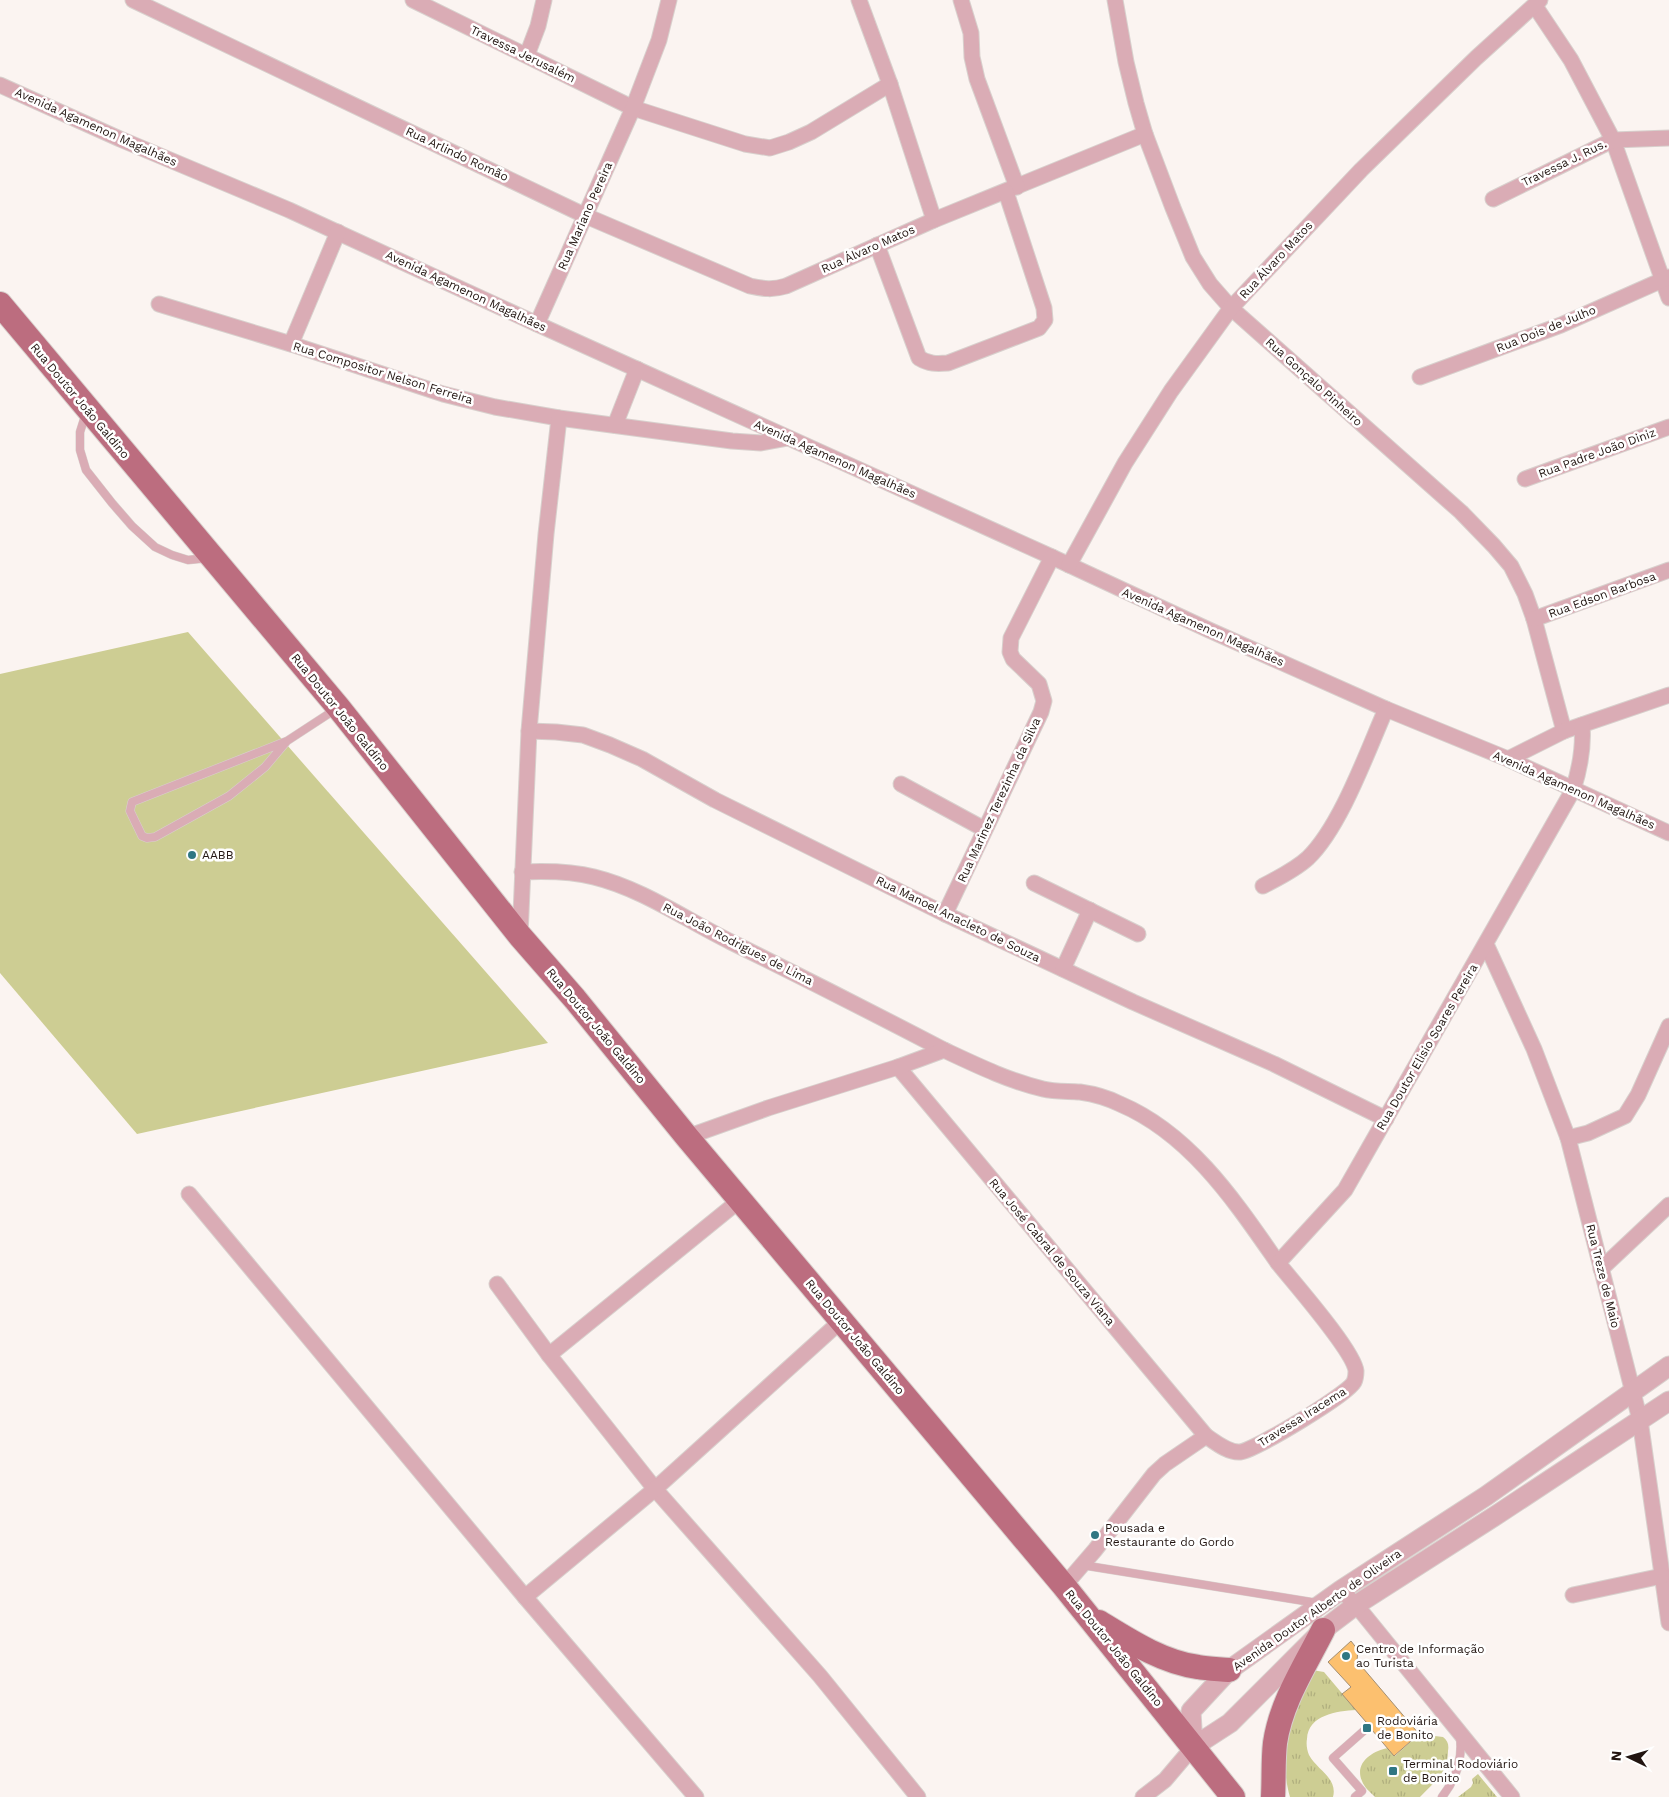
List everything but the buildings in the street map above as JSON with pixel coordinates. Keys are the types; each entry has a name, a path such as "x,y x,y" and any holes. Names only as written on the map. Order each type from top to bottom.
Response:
{"main road":[{"name":"Rua Doutor João Galdino","path":"0,304 338,707 520,936 575,999 687,1137 1064,1586 1084,1614 1233,1797"},
{"path":"1084,1614 1140,1647 1167,1659 1197,1667 1229,1670"},
{"path":"1274,1797 1275,1744 1280,1722 1291,1691 1324,1630"}],"street":[{"name":"Rua Arlindo Romão","path":"133,0 586,216 750,286 774,290 786,286"},
{"name":"Travessa Jerusalém","path":"413,0 633,108 745,144 770,148 811,132 890,84"},
{"path":"527,55 538,26 544,0"},
{"name":"Rua Mariano Pereira","path":"537,324 633,108 659,40 669,0"},
{"path":"859,0 890,84 934,220"},
{"path":"877,245 918,358 926,362 948,363 1039,328 1045,320 1044,308 1012,189 977,79 972,57 970,33 961,0"},
{"name":"Rua Gonçalo Pinheiro","path":"1115,0 1126,62 1145,134 1193,258 1210,284 1231,308 1461,512 1511,566 1534,620 1564,731"},
{"path":"1537,3 1571,60 1613,140 1666,278 1669,298"},
{"name":"Rua Álvaro Matos","path":"1069,565 1135,447 1171,391 1231,308 1368,164 1476,58 1537,3"},
{"name":"Avenida Agamenon Magalhães","path":"0,85 289,210 1209,630 1386,709 1508,759 1669,832"},
{"name":"Rua Álvaro Matos","path":"786,286 934,220 1145,134"},
{"name":"Travessa J. Rus.","path":"1492,199 1613,140 1669,138"},
{"path":"290,344 338,232"},
{"name":"Rua Dois de Julho","path":"1420,376 1560,325 1666,278"},
{"name":"Rua Compositor Nelson Ferreira","path":"159,304 443,394 495,407 559,418 732,441 761,443 788,438"},
{"path":"615,425 636,369"},
{"path":"520,936 529,731 546,534 559,418"},
{"name":"Rua Padre João Diniz","path":"1525,479 1669,427"},
{"name":"Rua Marinez Terezinha da Silva","path":"945,914 1041,712 1044,701 1039,684 1013,659 1010,652 1011,638 1052,557"},
{"name":"Rua Edson Barbosa","path":"1534,620 1669,570"},
{"path":"1508,759 1564,731 1669,695"},
{"path":"1262,886 1284,876 1308,858 1325,837 1348,796 1386,709"},
{"name":"Rua Doutor Elisio Soares Pereira","path":"1278,1263 1345,1190 1574,790 1581,766 1582,725"},
{"name":"Rua Manoel Anacleto de Souza","path":"529,731 583,736 610,744 642,759 715,800 945,914 1274,1064 1386,1119"},
{"path":"901,784 984,829"},
{"name":"Rua João Rodrigues de Lima","path":"522,872 571,873 594,877 616,884 649,899 944,1050 980,1066 1045,1090 1081,1092 1102,1098 1121,1104 1145,1116 1166,1130 1188,1149 1233,1199 1278,1263"},
{"path":"1034,882 1138,934"},
{"path":"1063,969 1090,910"},
{"name":"Rua Treze de Maio","path":"1486,944 1534,1049 1568,1138 1640,1420 1669,1623"},
{"path":"1568,1138 1588,1133 1624,1116 1638,1096 1669,1026"},
{"path":"687,1137 768,1108 898,1068 944,1050"},
{"name":"Rua José Cabral de Souza Viana","path":"898,1068 1206,1436"},
{"path":"189,1194 525,1597 696,1797"},
{"path":"549,1355 740,1200"},
{"path":"1601,1269 1669,1205"},
{"name":"Travessa Iracema","path":"1206,1436 1219,1445 1238,1452 1249,1450 1318,1410 1354,1383 1356,1373 1350,1355 1278,1263"},
{"path":"497,1284 549,1355 655,1489 820,1676 918,1797"},
{"path":"525,1597 655,1489 842,1320"},
{"name":"Avenida Doutor Alberto de Oliveira","path":"1669,1366 1486,1496 1342,1590 1229,1670 1191,1711 1193,1746 1230,1723 1324,1630 1356,1605 1669,1401"},
{"path":"1064,1586 1154,1474 1165,1464 1206,1436"},
{"path":"1486,1496 1498,1514"},
{"path":"1573,1595 1662,1576"},
{"path":"1342,1590 1512,1797"},
{"path":"1143,1797 1165,1780 1193,1746"}],"lane":[{"path":"87,409 80,432 80,450 86,470 132,526 155,547 172,555 188,560 212,558"},
{"path":"287,741 265,767 229,796 155,837 147,838 142,836 130,811 132,802 287,741 338,707"},
{"path":"1082,1565 1322,1604"},
{"path":"1355,1797 1365,1794 1333,1758 1367,1728"},
{"path":"1442,1797 1457,1772 1461,1755 1460,1734"}],"green space":[{"name":"AABB","path":"188,632 548,1043 137,1134 0,973 0,674"},
{"path":"1312,1670 1324,1672 1356,1710 1332,1713 1325,1716 1312,1724 1309,1731 1307,1749 1309,1755 1330,1779 1334,1790 1333,1797 1290,1797 1285,1768 1286,1738 1292,1714"},
{"path":"1419,1734 1443,1737 1447,1742 1446,1765 1439,1777 1420,1797 1375,1797 1362,1781 1360,1769 1362,1763 1376,1752 1388,1748 1395,1756"},
{"path":"1478,1774 1497,1797 1458,1797 1471,1787 1472,1779"}],"place":[{"name":"AABB","path":"192,855"},
{"name":"Pousada e Restaurante do Gordo","path":"1095,1535"},
{"name":"Centro de Informação ao Turista","path":"1346,1656"},
{"name":"Rodoviária de Bonito","path":"1367,1728"},
{"name":"Terminal Rodoviário de Bonito","path":"1393,1771"}]}
